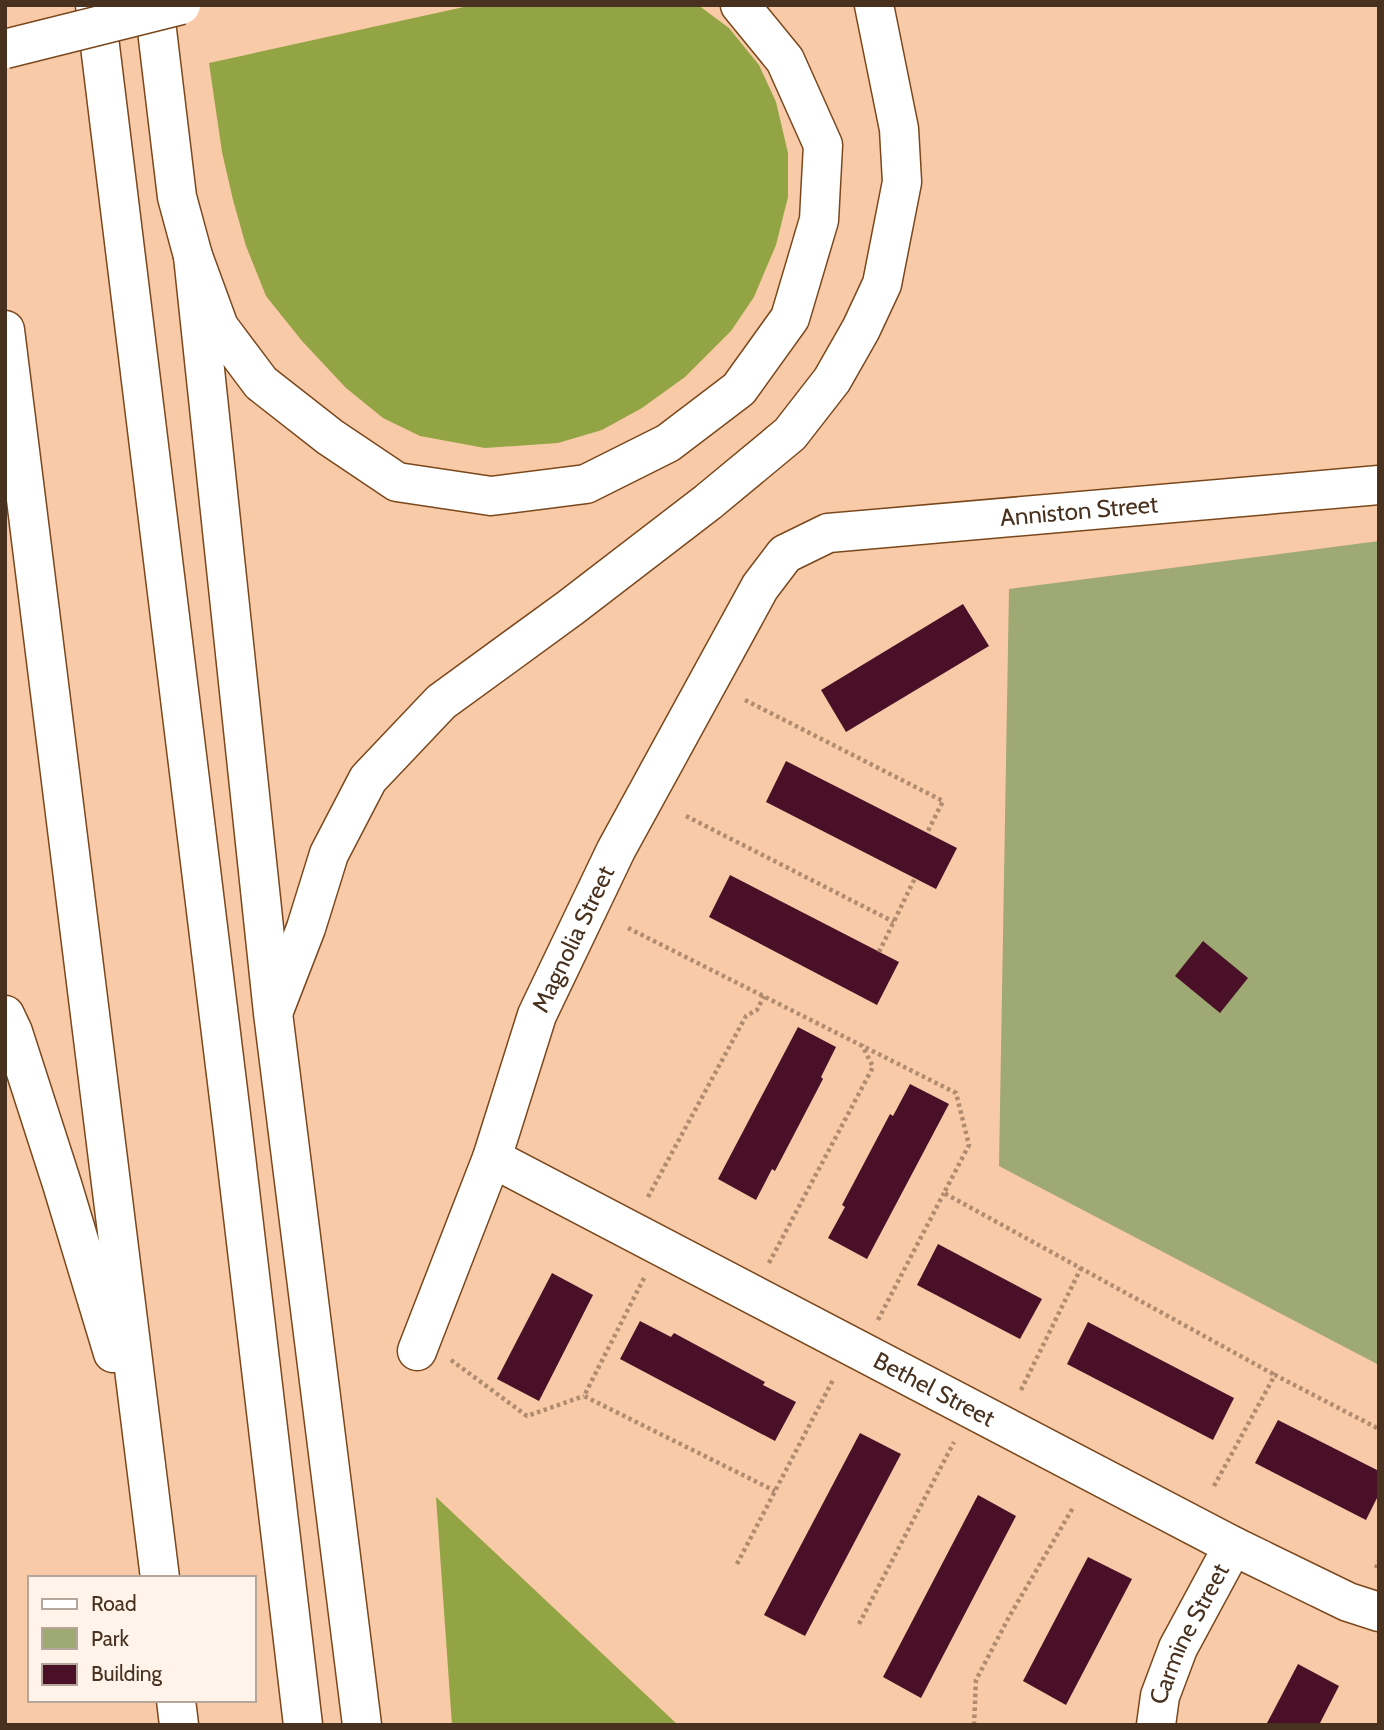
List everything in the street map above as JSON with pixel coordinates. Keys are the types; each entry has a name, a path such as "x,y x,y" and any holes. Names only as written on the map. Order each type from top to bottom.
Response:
{"main road":[{"path":"95,5 303,1725"},
{"path":"154,5 177,197 193,256 219,327 261,383 330,437 397,482 491,496 586,484 668,443 739,389 789,318 819,220 823,145 785,60 740,5"},
{"path":"5,49 181,5"},
{"path":"273,1013 306,928 329,854 368,779 441,702 676,527 790,434 832,380 861,329 882,284 902,182 899,129 874,5"},
{"path":"193,256 273,1013 362,1725"},
{"path":"5,330 160,1576"},
{"name":"Anniston Street","path":"785,554 828,533 1379,485"},
{"name":"Magnolia Street","path":"434,1355 537,1015 616,850 760,587 785,554"},
{"path":"5,1015 13,1032 62,1184 144,1456"},
{"name":"Bethel Street","path":"492,1158 1233,1546 1348,1602 1379,1612"},
{"name":"Carmine Street","path":"1156,1725 1160,1696 1178,1648 1233,1546"},
{"path":"176,1702 179,1725"}],"path":[{"path":"746,700 943,801 927,833"},
{"path":"686,816 894,922"},
{"path":"879,952 915,878"},
{"path":"628,928 956,1093 969,1145 878,1320"},
{"path":"648,1197 746,1016 757,1010 764,996"},
{"path":"769,1263 873,1067 861,1044"},
{"path":"944,1193 1275,1375 1379,1429"},
{"path":"1021,1390 1081,1268"},
{"path":"434,1355 527,1416 583,1395 644,1278"},
{"path":"1214,1486 1275,1375"},
{"path":"737,1564 834,1378"},
{"path":"583,1395 775,1491"},
{"path":"859,1624 954,1442"},
{"path":"974,1725 976,1681 1009,1617 1074,1506"},
{"path":"1376,1568 1379,1560"}],"green space":[{"path":"473,5 698,5 729,28 759,65 776,102 788,153 788,197 776,245 754,297 731,331 685,377 642,408 602,430 558,443 485,448 420,436 383,418 346,388 302,341 266,296 246,246 222,152 209,63"},
{"path":"1379,541 1379,1365 999,1166 1009,589"},
{"path":"436,1497 678,1725 452,1725"}],"building":[{"path":"963,604 989,646 846,732 821,690"},
{"path":"786,761 957,848 936,889 766,802"},
{"path":"730,875 899,962 877,1005 709,917"},
{"path":"1203,941 1248,978 1220,1013 1175,976"},
{"path":"798,1027 836,1047 821,1077 823,1079 775,1171 772,1169 756,1200 718,1179"},
{"path":"910,1084 949,1104 867,1259 828,1238 845,1207 842,1205 890,1114 893,1116"},
{"path":"938,1244 1042,1299 1020,1339 917,1285"},
{"path":"552,1273 593,1295 539,1401 497,1379"},
{"path":"640,1321 671,1337 674,1333 765,1382 763,1385 796,1402 775,1441 620,1359"},
{"path":"1088,1322 1234,1398 1213,1440 1067,1364"},
{"path":"1278,1420 1379,1471 1379,1494 1366,1520 1255,1463"},
{"path":"860,1433 901,1454 805,1636 764,1615"},
{"path":"978,1495 1016,1516 921,1698 883,1677"},
{"path":"1088,1557 1132,1579 1066,1705 1023,1681"},
{"path":"1298,1664 1339,1686 1319,1725 1266,1725"}]}
